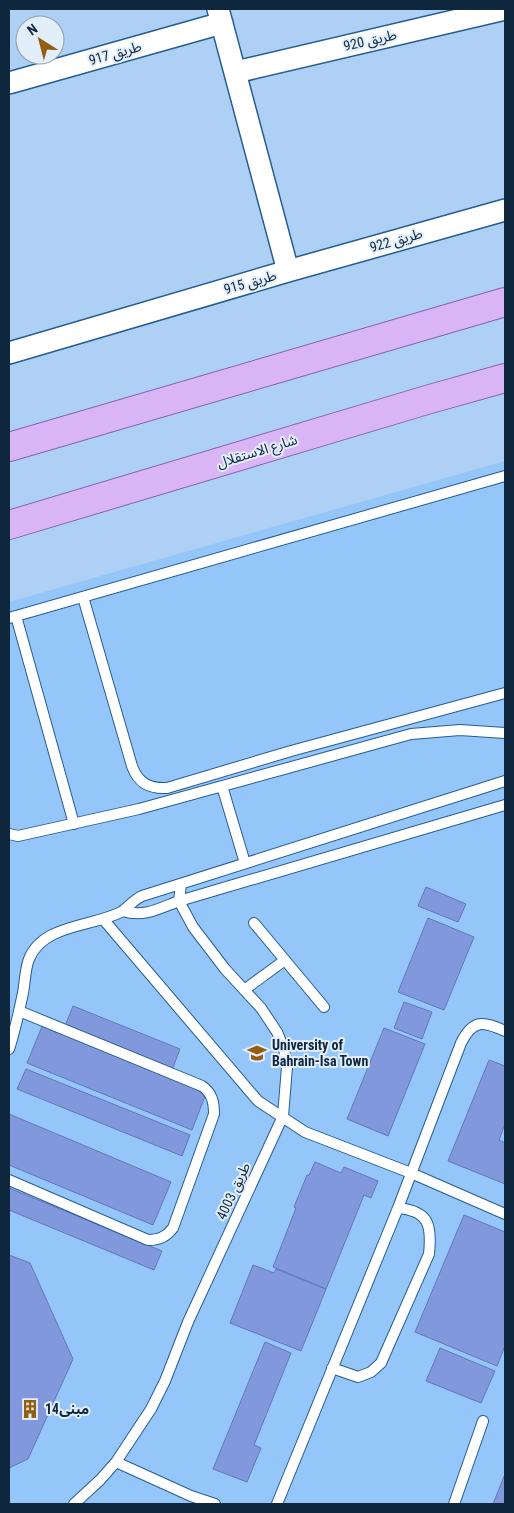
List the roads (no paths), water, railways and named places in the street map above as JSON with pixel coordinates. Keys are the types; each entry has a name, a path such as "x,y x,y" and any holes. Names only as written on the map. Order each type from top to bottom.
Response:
{"main road":[{"path":"9,447 505,302"},
{"name":"شارع الاستقلال","path":"9,525 505,378"}],"street":[{"name":"طريق 920","path":"236,72 505,9"},
{"name":"طريق 915","path":"9,353 288,271 220,16"},
{"name":"طريق 917","path":"9,83 220,16"},
{"name":"طريق 922","path":"288,271 505,210"}],"lane":[{"path":"74,824 12,617 505,476"},
{"path":"83,597 135,775 149,787 167,788 309,746 505,693"},
{"path":"9,834 18,836 139,809 411,734 460,730 505,733"},
{"path":"9,1049 20,1011 29,960 34,950 52,934 123,911 128,905 142,896 505,781"},
{"path":"222,786 245,863"},
{"path":"123,911 138,915 146,913 180,901 505,805"},
{"name":"طريق 4003","path":"74,1504 116,1462 151,1409 165,1381 188,1322 282,1116 287,1067 284,1049 277,1032 261,1008 225,968 193,927 180,901 181,884"},
{"path":"103,919 258,1101 312,1135 411,1173 505,1214"},
{"path":"254,923 324,1007"},
{"path":"244,990 285,960"},
{"path":"9,1180 148,1240 161,1238 173,1228 214,1114 213,1098 208,1090 202,1086 20,1011"},
{"path":"277,1504 398,1208 465,1035 471,1027 480,1023 489,1024 505,1031"},
{"path":"332,1368 358,1377 371,1372 381,1363 429,1254 431,1238 427,1223 420,1214 413,1210 398,1208"},
{"path":"454,1504 483,1421"},
{"path":"116,1462 209,1504"}],"place":[{"name":"University of Bahrain-Isa Town","path":"257,1053"},
{"name":"مبنى14","path":"30,1409"}]}
